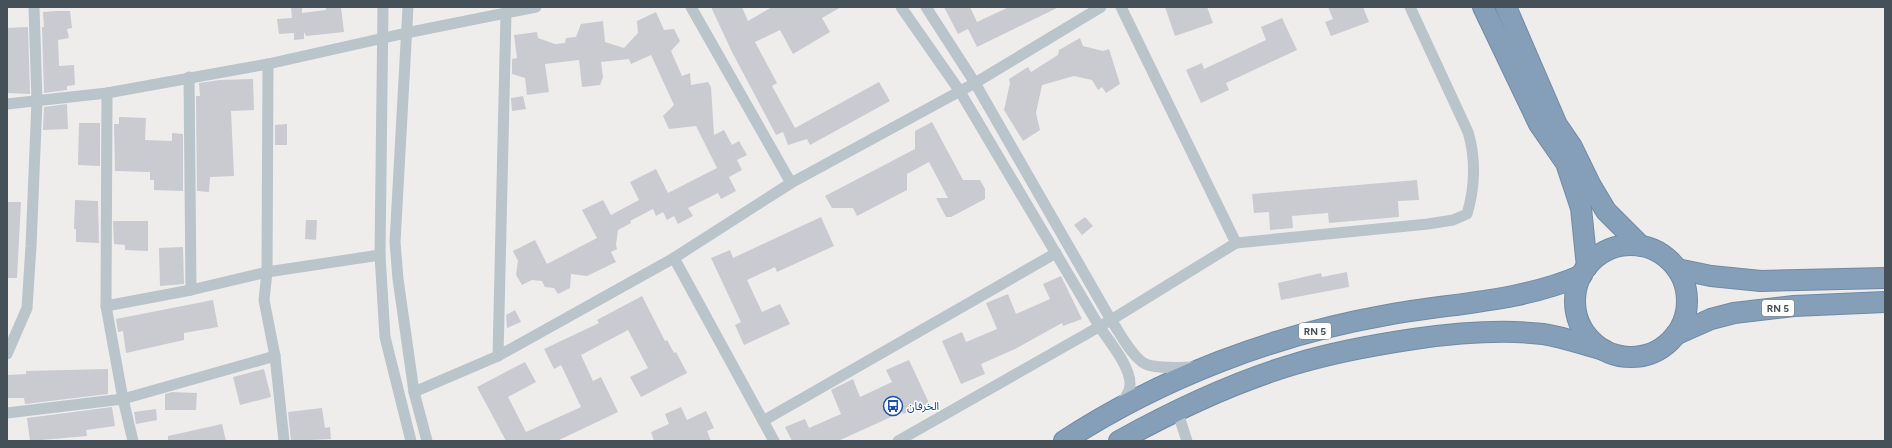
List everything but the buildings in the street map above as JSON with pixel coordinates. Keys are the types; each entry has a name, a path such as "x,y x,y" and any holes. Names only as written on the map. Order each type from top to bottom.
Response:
{"highway":[{"path":"1483,7 1539,124 1566,163 1581,208 1585,271"},
{"path":"1506,7 1557,125 1572,147 1586,178 1606,211 1641,246"},
{"path":"1629,246 1641,246 1661,254 1677,269 1685,285 1687,303 1684,320 1675,336 1663,347 1647,355 1621,356 1604,350 1585,333 1578,317 1576,292 1585,271 1596,258 1612,250 1629,246"},
{"path":"1677,269 1711,276 1761,281 1885,278"},
{"name":"RN 5","path":"1064,441 1117,410 1205,367 1289,338 1386,315 1521,295 1560,284 1585,271"},
{"name":"RN 5","path":"1675,336 1711,319 1734,313 1794,306 1885,302"},
{"name":"RN 5","path":"1119,441 1177,410 1256,377 1296,363 1374,345 1428,337 1487,332 1524,332 1557,337 1604,350"}],"street":[{"path":"7,354 27,308 37,101 34,7"},
{"path":"383,7 380,255 385,337 410,441"},
{"path":"408,7 395,242 398,279 414,392 427,441"},
{"path":"7,104 107,93 189,77 268,64 406,33 536,7"},
{"path":"691,7 791,183"},
{"path":"901,7 959,90 1099,326 1130,375 1130,386 1117,410"},
{"path":"926,7 975,83 1111,320 1143,363 1165,367 1205,367"},
{"path":"414,392 498,356 674,258 791,183 959,90 975,83 1101,7"},
{"path":"1120,7 1236,243"},
{"path":"898,441 1111,320 1236,243 1428,224 1453,220 1467,214 1472,198 1473,150 1468,132 1410,7"},
{"path":"498,356 506,13"},
{"path":"268,64 267,272 264,300 275,356 284,441"},
{"path":"189,77 191,290"},
{"path":"107,93 106,306 123,399 133,441"},
{"path":"763,421 1056,253"},
{"path":"106,306 191,290 267,272 380,255"},
{"path":"674,258 774,441"},
{"path":"7,413 123,399 275,356"},
{"path":"1177,410 1187,441"}],"place":[{"name":"الخرفان","path":"893,406"}]}
